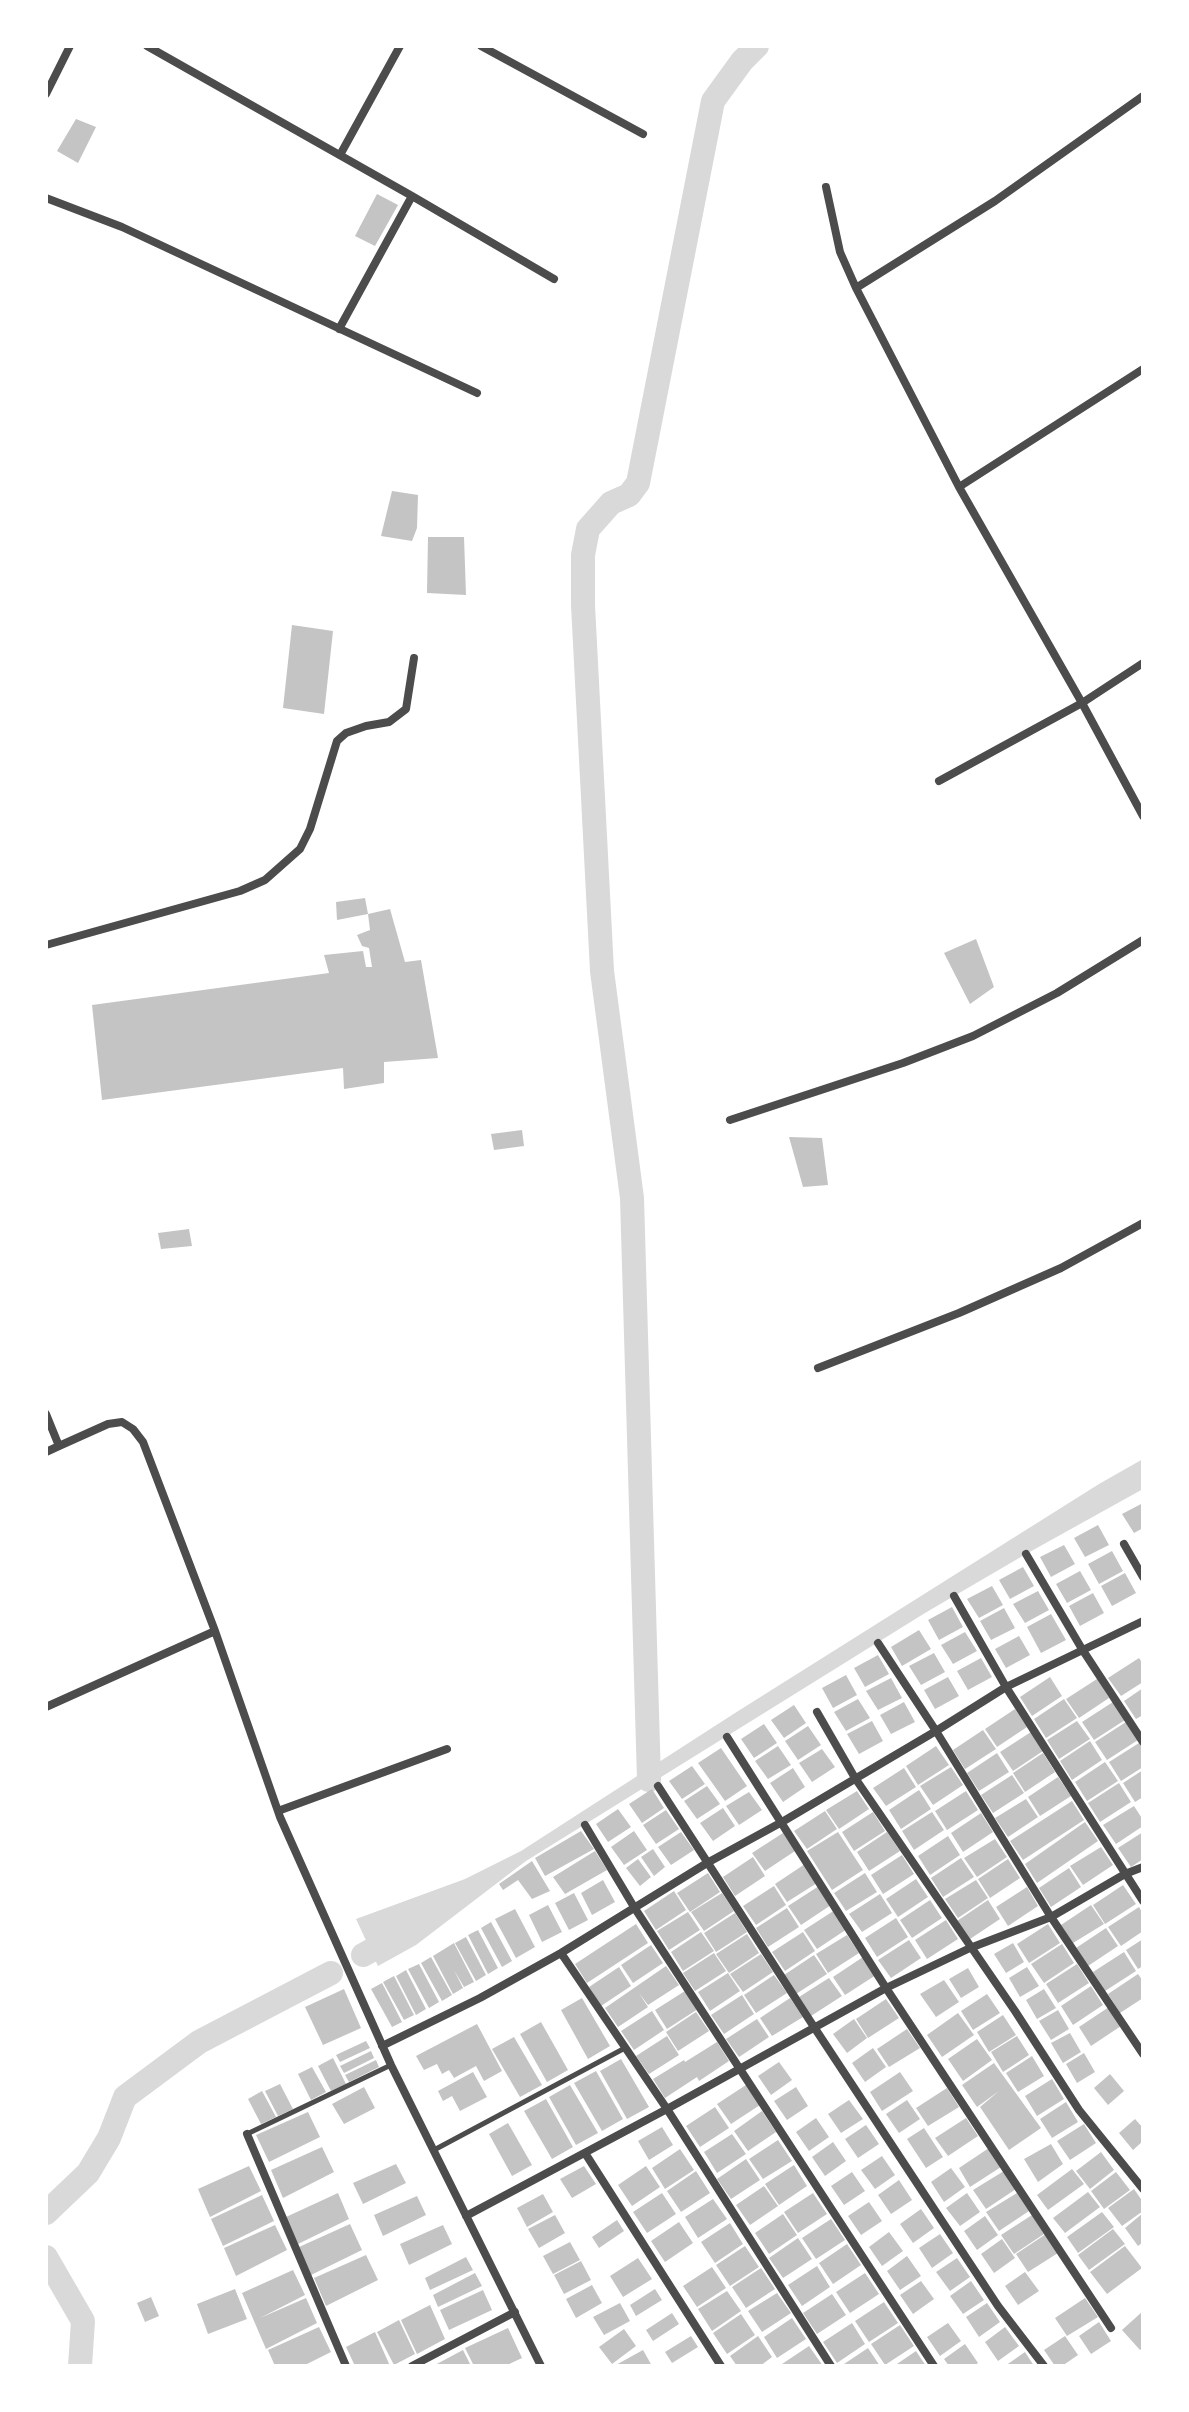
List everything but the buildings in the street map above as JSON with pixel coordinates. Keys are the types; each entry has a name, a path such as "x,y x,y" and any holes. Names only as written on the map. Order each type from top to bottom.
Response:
{"street":[{"path":"46,94 70,46"},
{"path":"147,46 554,279"},
{"path":"340,155 400,46"},
{"path":"481,46 494,49 643,134"},
{"path":"856,288 995,201 1143,96"},
{"path":"826,187 840,252 856,288 959,487 1143,816"},
{"path":"339,329 412,196"},
{"path":"46,198 122,227 477,393"},
{"path":"959,487 1143,369"},
{"path":"46,945 240,891 265,880 300,849 310,829 337,741 346,733 389,722 406,709 414,658"},
{"path":"939,781 1082,703 1143,663"},
{"path":"730,1120 903,1063 973,1036 1057,993 1143,940"},
{"path":"818,1368 974,1307 1061,1268 1143,1223"},
{"path":"46,1414 59,1446"},
{"path":"46,1452 108,1424 122,1422 133,1429 143,1442 215,1631 278,1811 391,2065 541,2366"},
{"path":"1124,1544 1143,1577"},
{"path":"1026,1554 1082,1649 1143,1742"},
{"path":"954,1596 1006,1687 1143,1901"},
{"path":"382,2046 480,1998 561,1953 1006,1687 1143,1621"},
{"path":"46,1707 215,1631"},
{"path":"878,1643 1051,1917 1143,2054"},
{"path":"817,1712 855,1778 1079,2110 1143,2189"},
{"path":"727,1737 886,1988 1111,2328"},
{"path":"278,1811 447,1749"},
{"path":"658,1786 998,2306 1044,2366"},
{"path":"585,1825 634,1907 934,2366"},
{"path":"466,2216 886,1988 970,1948 1051,1917 1125,1874 1143,1867"},
{"path":"561,1953 667,2109 831,2366"},
{"path":"247,2134 346,2366"},
{"path":"585,2153 721,2366"},
{"path":"412,2366 515,2312"}],"lane":[{"path":"434,2150 626,2048"},
{"path":"247,2134 391,2065"}],"shaded area":[{"path":"1143,1459 1143,1489 925,1613 526,1861 416,1945 378,1966 356,1919 465,1879 521,1851 735,1713"}],"waterway":[{"path":"649,1780 632,1198 602,971 583,555 588,529 611,503 629,495 638,483 713,101 757,46"},
{"path":"363,1955 399,1935"},
{"path":"46,2213 88,2173 109,2138 125,2097 199,2042 331,1973"},
{"path":"46,2257 83,2321 80,2366"}]}
